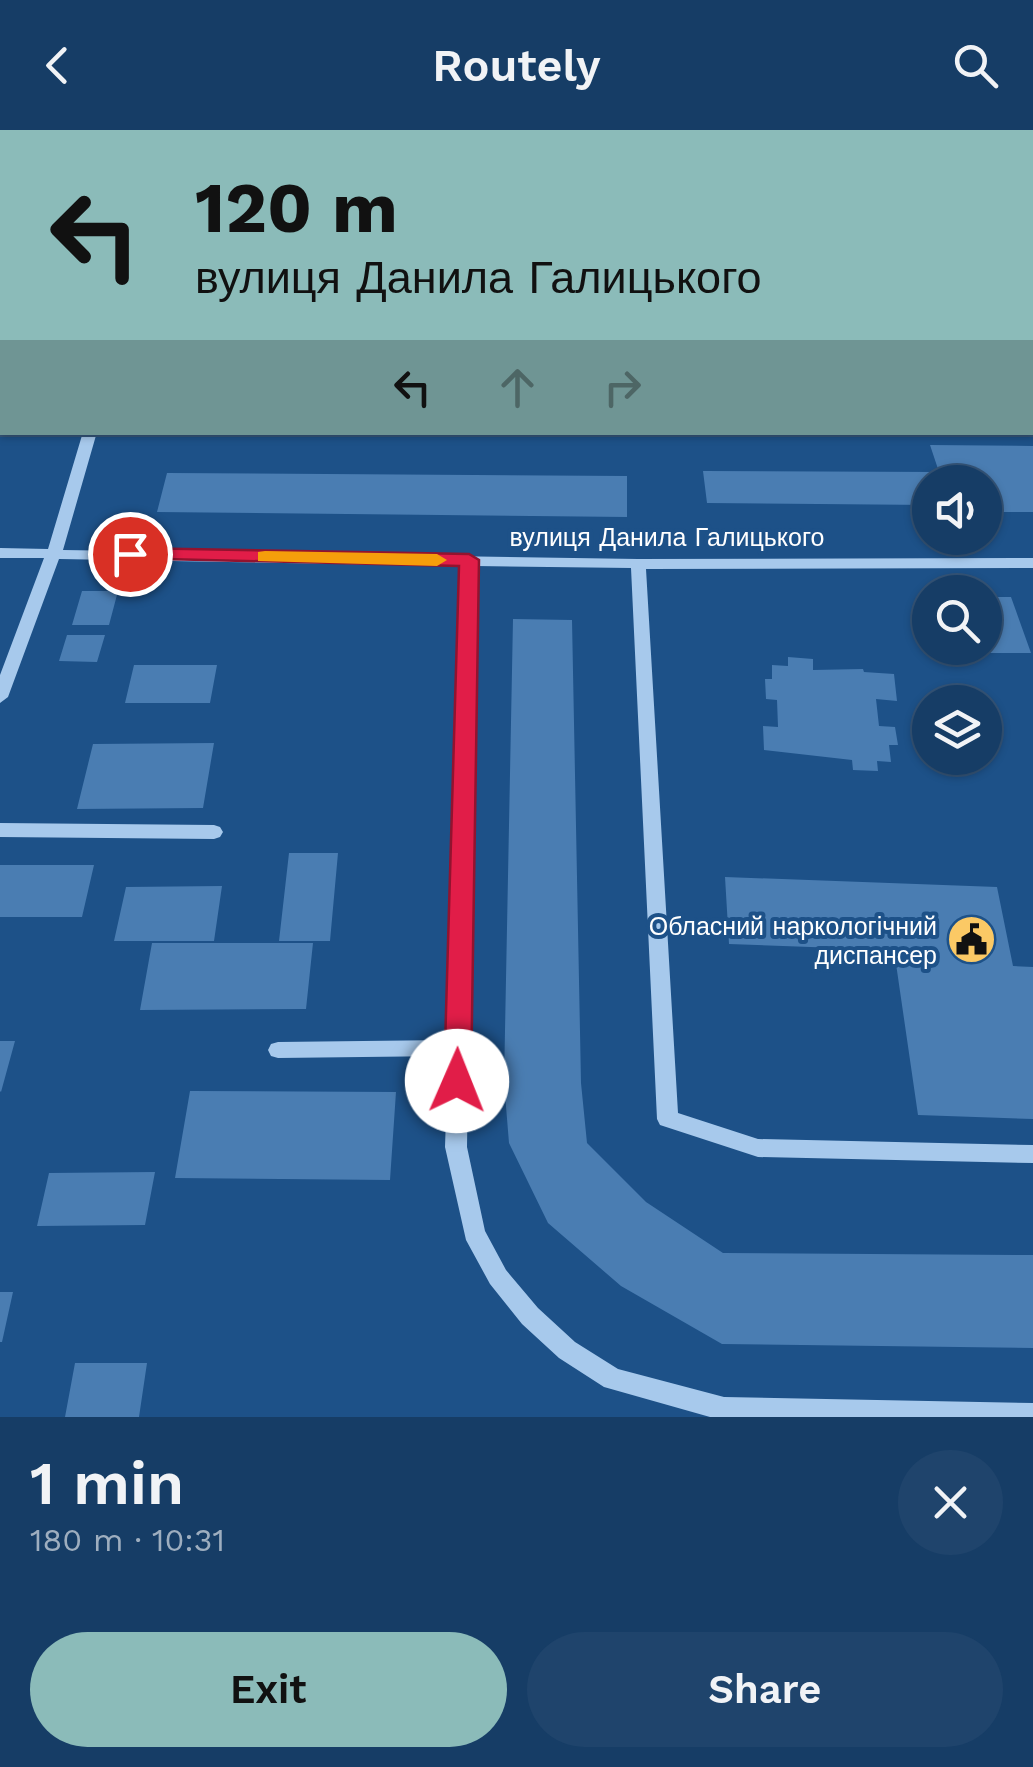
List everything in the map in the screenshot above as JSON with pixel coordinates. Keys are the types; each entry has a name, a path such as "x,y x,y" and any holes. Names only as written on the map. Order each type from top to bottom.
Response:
{"street":[{"path":"0,697 6,662 54,553 89,435"},
{"name":"вулиця Данила Галицького","path":"0,554 638,564 1033,563"},
{"path":"469,560 456,1147 474,1233 498,1278 530,1316 567,1350 613,1379 725,1413 1033,1415"},
{"path":"638,564 668,1119 758,1148 1033,1154"},
{"path":"0,830 214,832"},
{"path":"278,1050 458,1048"}],"building":[{"path":"930,445 1033,446 1033,512 1002,512 1002,465 937,465"},
{"path":"703,471 912,472 912,505 707,503"},
{"path":"167,473 627,476 627,517 157,512"},
{"path":"82,591 118,591 109,625 72,625"},
{"path":"1002,597 1011,597 1031,653 1002,653"},
{"path":"513,619 572,620 581,1083 587,1143 646,1202 723,1253 1033,1255 1033,1348 722,1344 621,1286 548,1223 509,1143 504,1082"},
{"path":"67,635 105,635 97,662 59,661"},
{"path":"788,657 813,659 813,670 863,669 894,674 897,701 876,699 879,726 895,727 898,745 889,745 891,762 877,761 878,771 853,770 852,760 764,750 763,726 778,727 777,700 766,699 765,679 772,679 772,665 788,666"},
{"path":"134,665 217,665 210,703 125,703"},
{"path":"214,743 203,808 77,809 93,744"},
{"path":"289,853 338,853 330,941 279,941"},
{"path":"0,865 94,865 82,917 0,917"},
{"path":"725,877 997,887 1013,966 1033,967 1033,1119 918,1115 894,950 729,944"},
{"path":"222,886 214,941 114,941 126,887"},
{"path":"152,943 313,943 306,1009 140,1010"},
{"path":"0,1041 15,1041 1,1092 0,1091"},
{"path":"190,1091 396,1092 390,1180 175,1178"},
{"path":"155,1172 145,1225 37,1226 49,1173"},
{"path":"0,1292 13,1292 2,1342 0,1342"},
{"path":"75,1363 147,1363 139,1417 65,1417"}],"slow traffic":[{"path":"265,557 437,560"}],"place":[{"name":"Обласний наркологічний диспансер","path":"972,940"}],"route":[{"path":"130,554 469,560 457,1081"}]}
